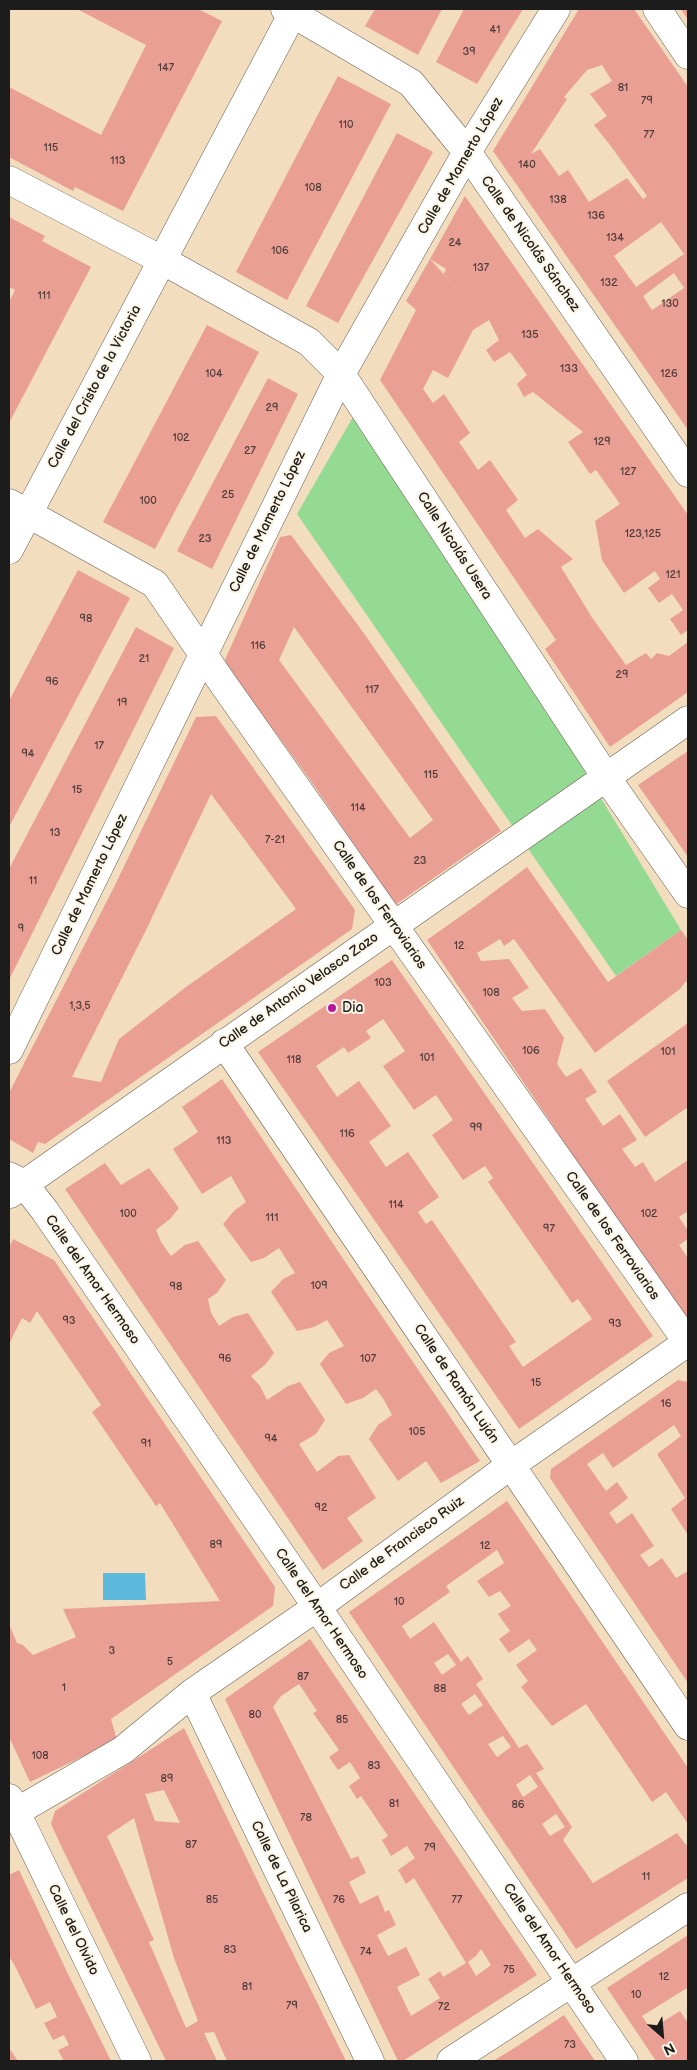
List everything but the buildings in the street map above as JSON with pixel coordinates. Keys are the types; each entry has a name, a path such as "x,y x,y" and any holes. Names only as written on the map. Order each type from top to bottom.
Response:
{"street":[{"name":"Calle de Mamerto López","path":"9,1050 341,374 467,152 556,9"},
{"path":"657,9 688,55"},
{"name":"Calle de Nicolás Sánchez","path":"291,10 411,82 467,152 688,474"},
{"name":"Calle del Cristo de la Victoria","path":"9,550 18,508 162,260 291,10"},
{"path":"9,180 162,260"},
{"name":"Calle Nicolás Usera","path":"162,260 309,342 341,374 606,777 688,894"},
{"name":"Calle de los Ferroviarios","path":"18,508 155,584 688,1342"},
{"name":"Calle de Antonio Velasco Zazo","path":"14,1185 224,1043 688,720"},
{"name":"Calle de Ramón Luján","path":"224,1043 688,1726"},
{"name":"Calle del Amor Hermoso","path":"14,1185 51,1220 317,1606 624,2061"},
{"name":"Calle de Francisco Ruiz","path":"11,1809 123,1750 192,1693 317,1606 511,1465 688,1342"},
{"name":"Calle de La Pilarica","path":"192,1693 370,2061"},
{"name":"Calle del Olvido","path":"11,1809 137,2061"},
{"path":"451,2061 688,1907"}],"green space":[{"path":"361,403 681,930 616,976 297,514"}],"water":[{"path":"103,1573 145,1573 146,1600 103,1600"}],"place":[{"name":"Dia","path":"332,1008"}]}
